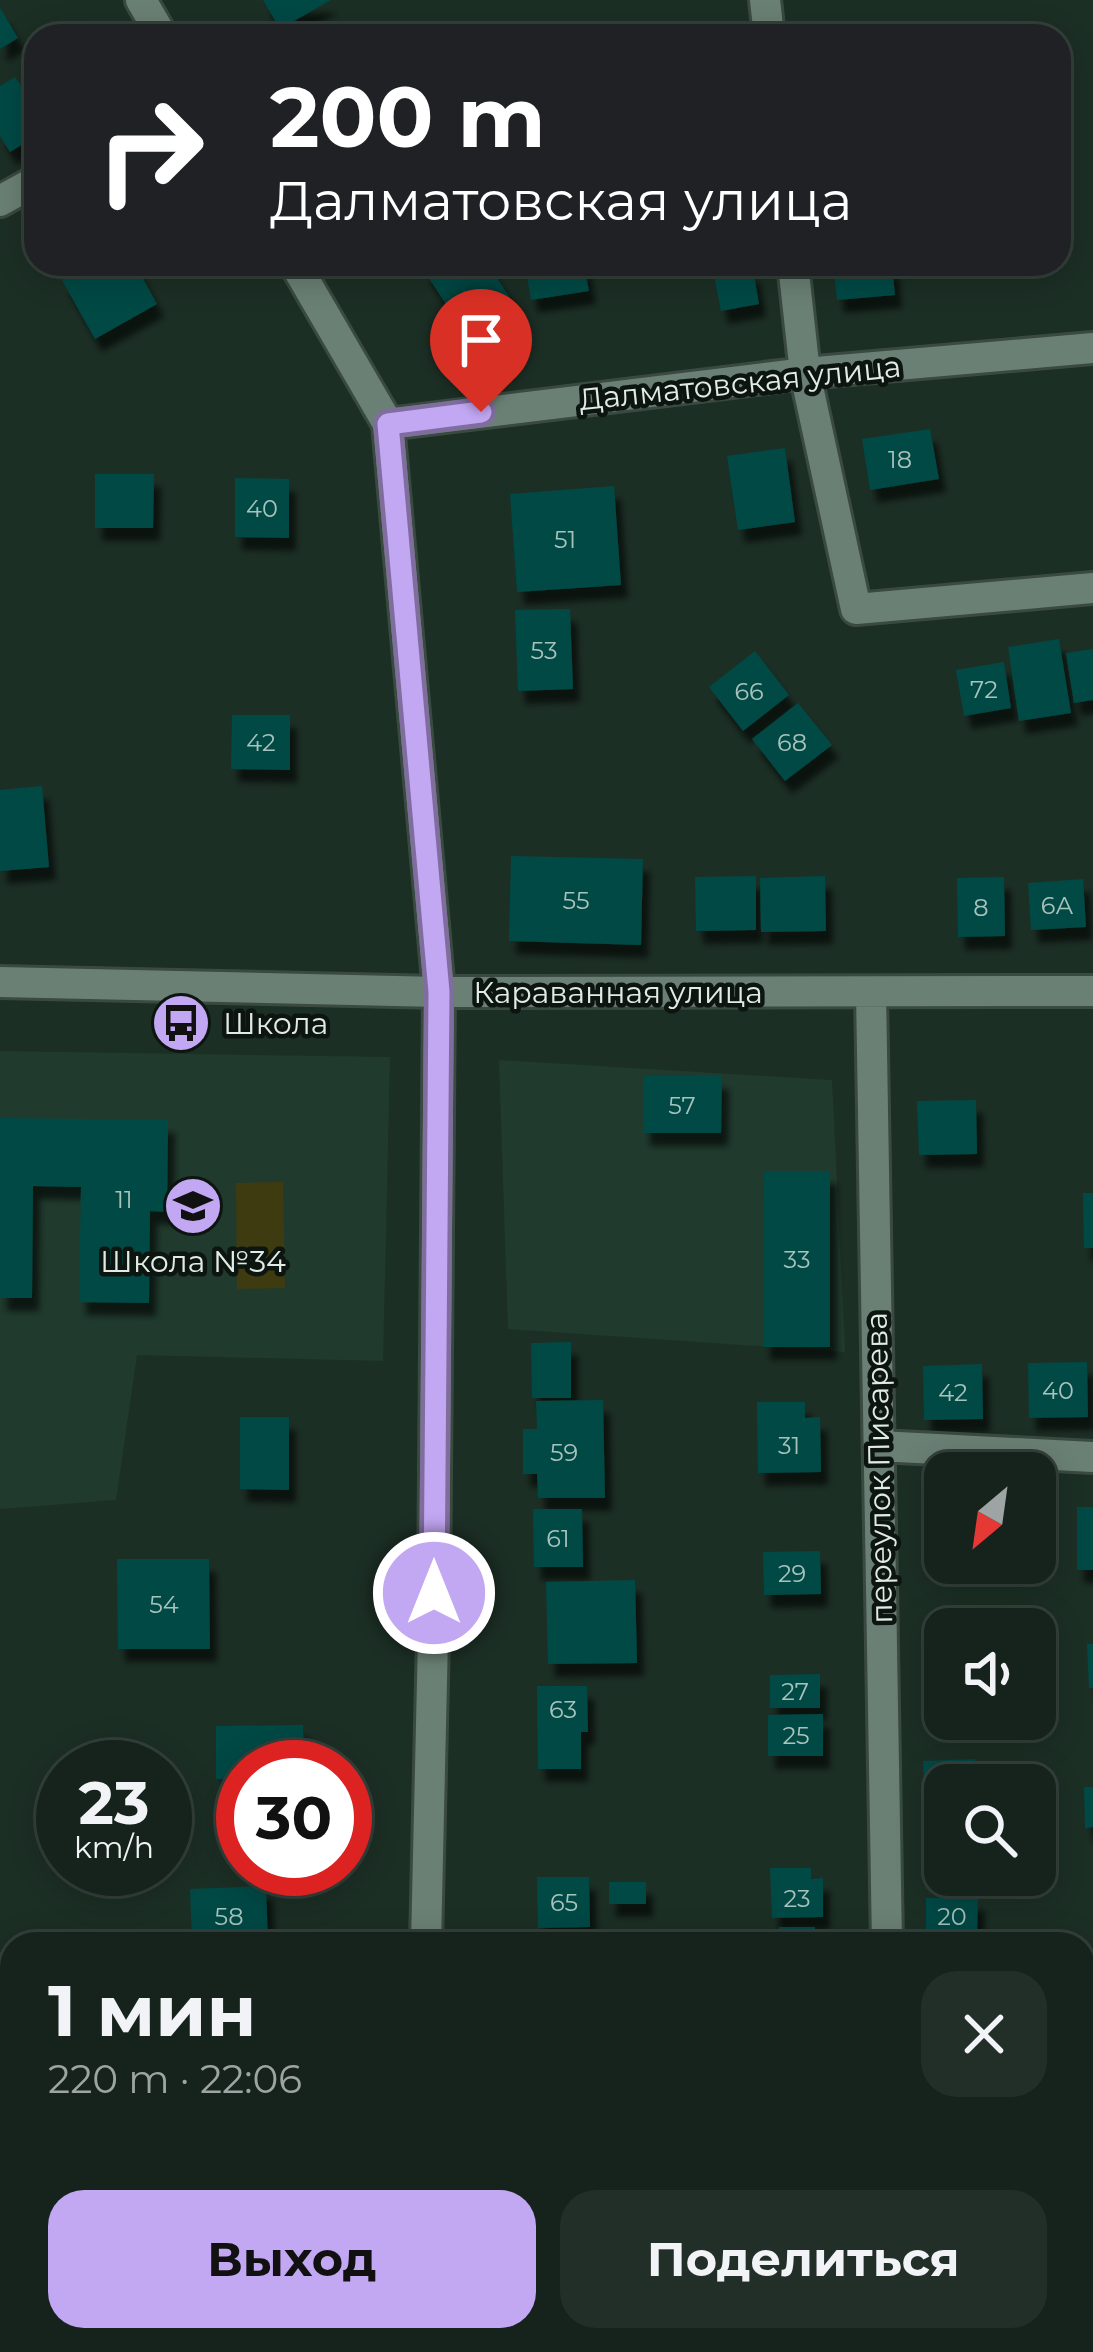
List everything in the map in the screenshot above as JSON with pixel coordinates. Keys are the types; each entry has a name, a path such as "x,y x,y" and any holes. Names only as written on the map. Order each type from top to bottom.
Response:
{"street":[{"path":"302,276 388,424 439,992 426,1932"},
{"path":"795,276 805,374 856,609 1093,588"},
{"name":"Далматовская улица","path":"388,424 805,374 1093,348"},
{"name":"Караванная улица","path":"0,982 439,992 1093,992"},
{"name":"переулок Писарева","path":"871,992 887,1932"},
{"path":"879,1446 1093,1457"}],"shaded area":[{"name":"Школа №34","path":"0,1051 390,1057 383,1361 137,1355 116,1500 0,1509"},
{"path":"499,1060 832,1080 845,1352 508,1329"},
{"path":"283,1182 285,1288 237,1289 236,1183"}],"building":[{"path":"263,0 331,0 289,24 277,24"},
{"path":"0,8 18,38 0,49"},
{"path":"15,77 24,90 24,143 10,152 0,136 0,86"},
{"path":"69,276 142,276 157,304 95,339 62,280"},
{"path":"428,276 496,276 514,304 466,335"},
{"path":"527,276 586,276 589,291 531,300"},
{"path":"714,276 754,276 759,304 721,311"},
{"path":"834,276 893,276 895,295 837,300"},
{"path":"930,429 939,479 870,490 862,439"},
{"path":"785,448 795,522 738,530 727,456"},
{"path":"95,474 154,474 153,528 95,528"},
{"path":"235,478 289,479 289,538 235,537"},
{"path":"614,486 621,585 517,592 510,494"},
{"path":"570,609 573,689 518,691 515,610"},
{"path":"1059,639 1071,713 1019,721 1008,647"},
{"path":"1093,649 1093,700 1074,703 1066,653"},
{"path":"755,651 789,695 743,731 709,687"},
{"path":"1004,662 1011,708 964,716 956,670"},
{"path":"798,703 832,745 785,781 752,739"},
{"path":"232,715 290,715 290,770 231,769"},
{"path":"42,786 49,867 0,871 0,790"},
{"path":"511,856 643,859 641,945 509,941"},
{"path":"756,876 756,930 696,931 695,877"},
{"path":"825,876 826,931 761,932 760,878"},
{"path":"1004,877 1005,936 958,937 957,878"},
{"path":"1083,879 1086,927 1031,930 1028,883"},
{"path":"643,1076 722,1076 721,1133 643,1133"},
{"path":"976,1100 977,1154 919,1155 917,1101"},
{"path":"0,1118 168,1120 167,1212 150,1211 149,1303 79,1302 81,1187 33,1186 32,1298 0,1298"},
{"path":"764,1171 830,1171 830,1347 763,1347"},
{"path":"1083,1193 1093,1193 1093,1248 1084,1248"},
{"path":"571,1342 571,1398 532,1398 531,1343"},
{"path":"1087,1362 1088,1417 1029,1418 1028,1363"},
{"path":"982,1364 983,1419 924,1420 923,1366"},
{"path":"603,1400 605,1498 538,1498 537,1474 523,1474 523,1429 537,1429 536,1401"},
{"path":"757,1402 805,1402 805,1418 820,1417 821,1472 758,1473"},
{"path":"240,1417 289,1417 289,1490 240,1489"},
{"path":"1077,1507 1093,1507 1093,1570 1077,1570"},
{"path":"533,1509 582,1509 583,1567 534,1567"},
{"path":"820,1551 821,1594 764,1595 763,1552"},
{"path":"117,1559 209,1559 210,1649 118,1649"},
{"path":"635,1580 637,1663 548,1664 546,1582"},
{"path":"1087,1644 1093,1644 1093,1688 1089,1688"},
{"path":"820,1674 820,1708 770,1708 770,1675"},
{"path":"537,1686 587,1686 588,1732 581,1732 581,1769 538,1769"},
{"path":"823,1714 823,1756 768,1756 768,1715"},
{"path":"303,1725 303,1740 216,1740 216,1726"},
{"path":"975,1759 975,1764 924,1764 924,1787 923,1761"},
{"path":"1084,1787 1093,1787 1093,1827 1085,1828"},
{"path":"770,1868 811,1868 811,1879 823,1878 823,1917 772,1918"},
{"path":"537,1877 589,1877 590,1927 538,1928"},
{"path":"609,1882 646,1882 646,1904 609,1904"},
{"path":"216,1888 216,1896 266,1896 268,1932 192,1932 192,1889"},
{"path":"926,1898 978,1898 977,1932 926,1932"},
{"path":"779,1927 815,1927 815,1932 779,1932"}],"place":[{"name":"Школа","path":"181,1023"},
{"name":"Школа №34","path":"193,1206"}],"route":[{"path":"434,1593 439,992 388,424 481,412"}]}
